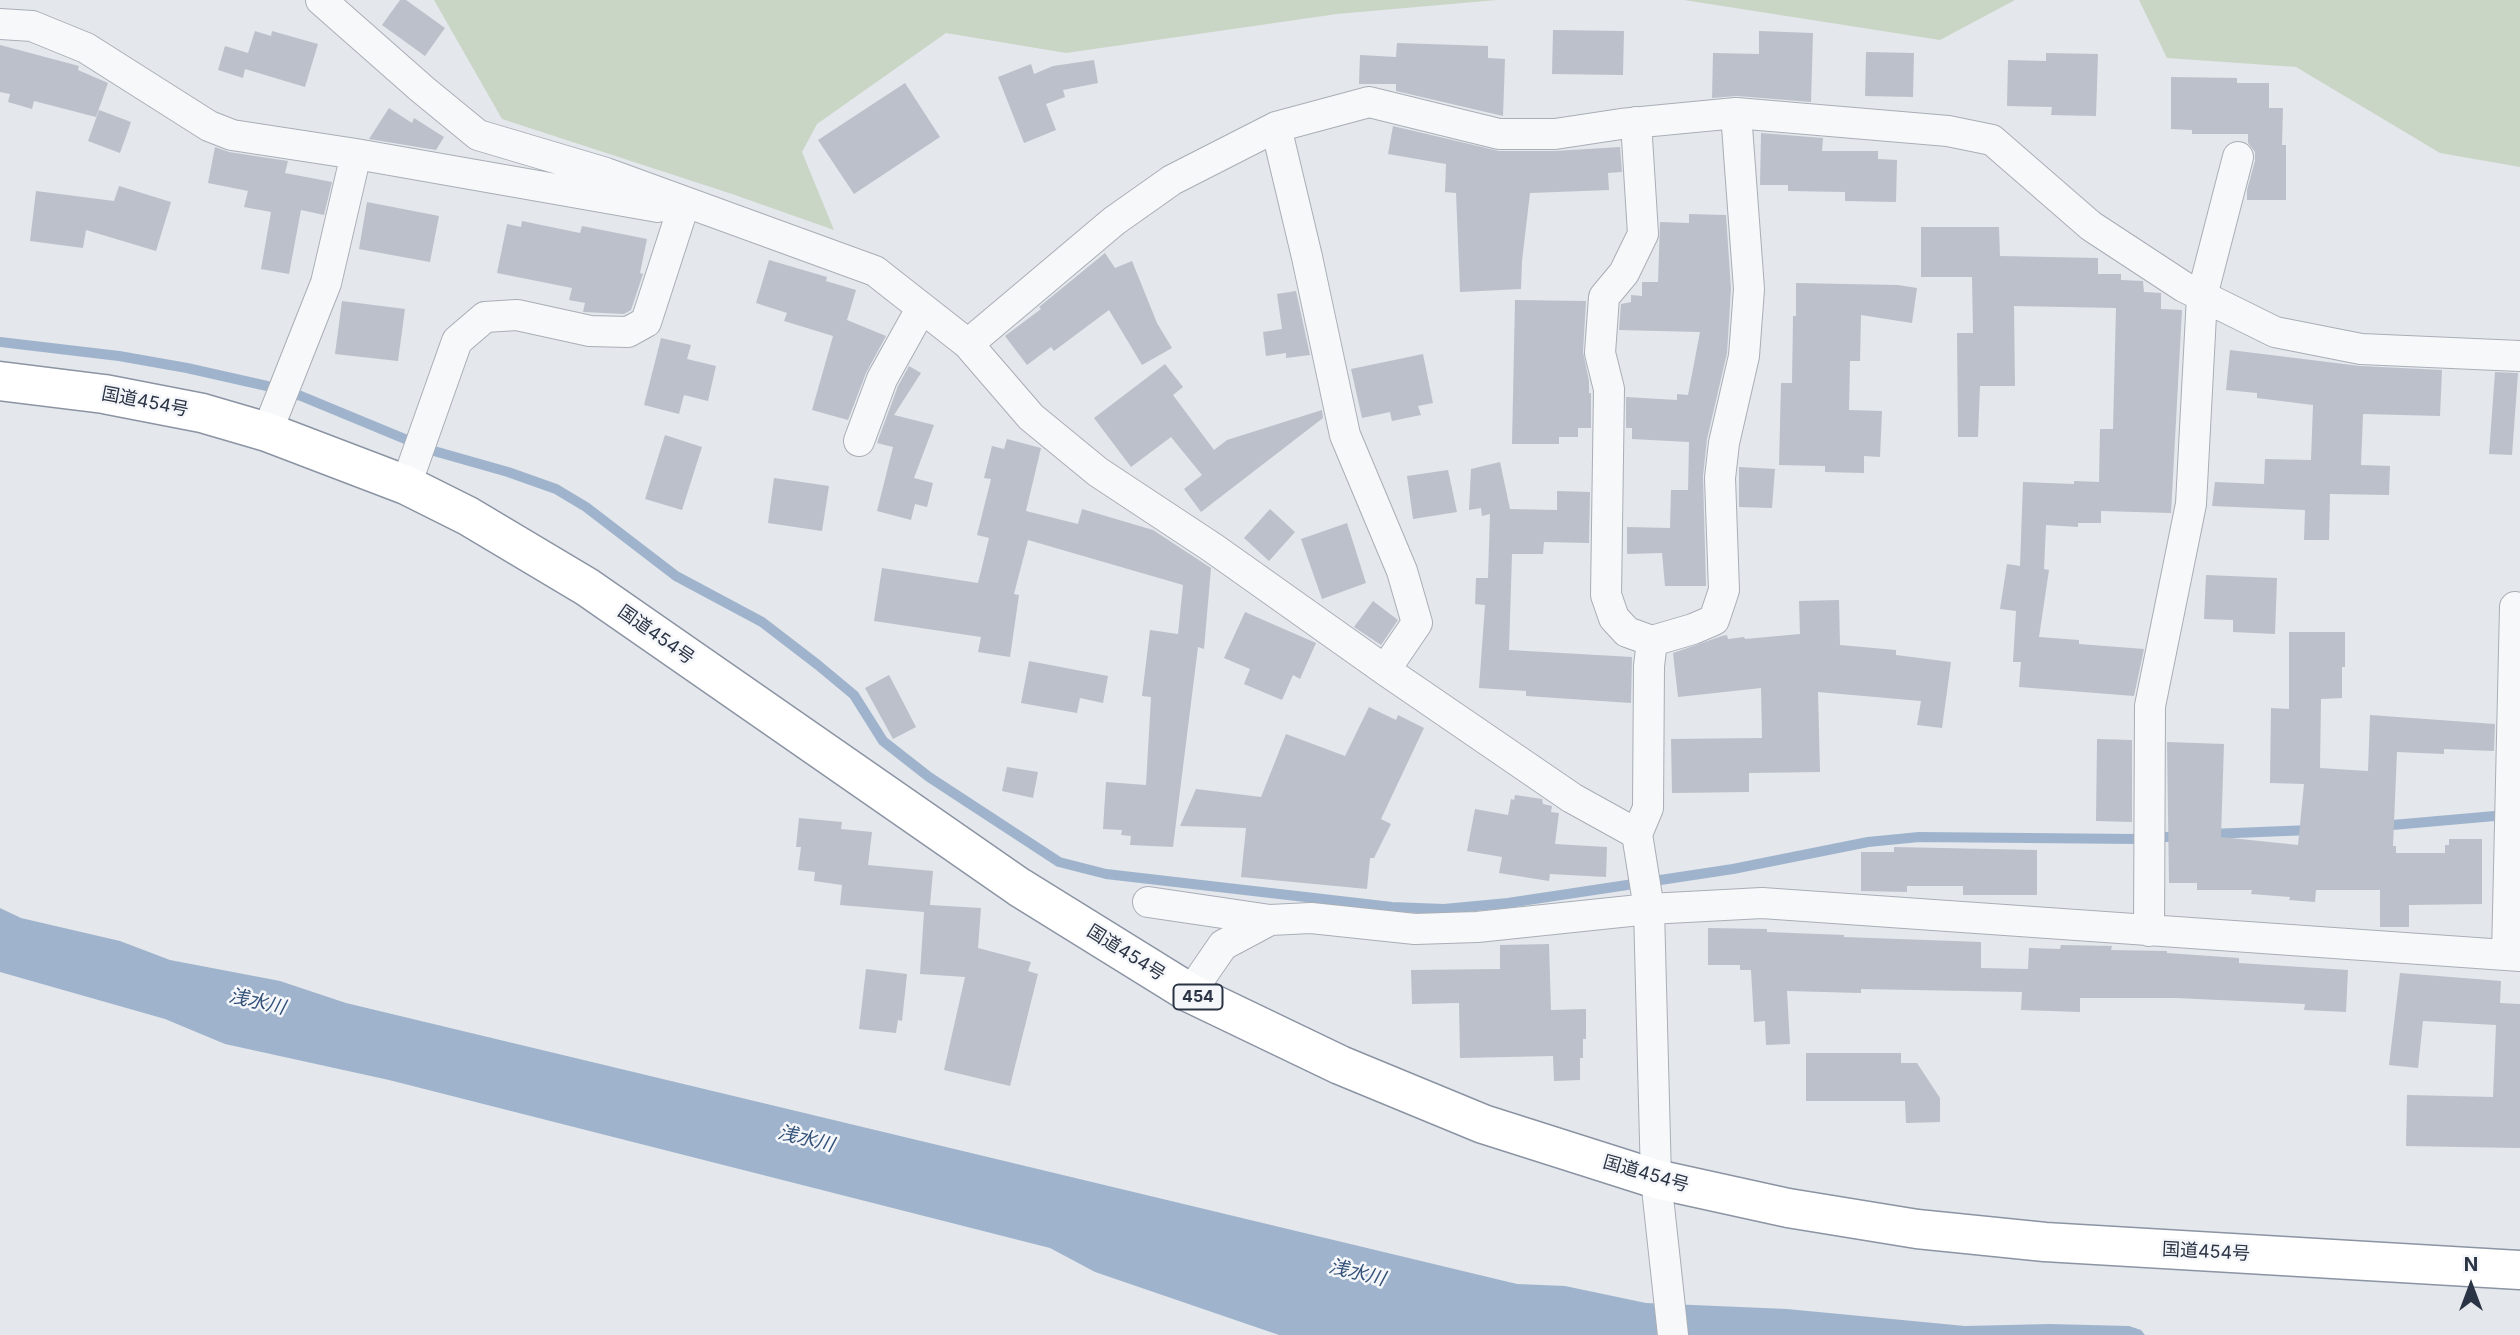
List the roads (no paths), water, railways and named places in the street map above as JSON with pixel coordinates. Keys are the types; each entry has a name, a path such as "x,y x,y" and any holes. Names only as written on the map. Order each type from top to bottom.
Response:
{"highway":[{"name":"国道454号","path":"0,381 104,394 202,413 267,432 406,485 468,516 587,587 1019,887 1190,993 1340,1065 1483,1124 1656,1179 1788,1208 1930,1230 2045,1242 2520,1270"}],"street":[{"path":"321,0 478,135 606,173 692,209 875,271 968,344 1031,417 1098,472 1213,548 1572,798 1637,834"},
{"path":"0,24 32,26 86,48 209,126 232,135 692,209"},
{"path":"968,344 1123,214 1172,180 1276,127 1369,102 1499,134 1555,134 1636,122 1737,113 1948,131 1992,141 2091,226 2184,287 2275,332 2361,349 2520,356"},
{"path":"1636,122 1643,234 1624,273 1604,297 1600,352 1609,389 1606,595 1614,618 1627,632 1652,641 1714,620 1724,590 1720,478 1724,443 1744,356 1749,289 1737,113"},
{"path":"1276,127 1345,435 1402,571 1417,623 1385,670"},
{"path":"267,432 326,283 356,154"},
{"path":"2149,932 2150,706 2191,504 2202,296 2238,157"},
{"path":"406,485 457,341 485,317 517,315 590,331 628,332 646,322 692,209"},
{"path":"859,441 882,379 921,309"},
{"path":"1148,902 1270,920 1311,918 1415,929 1477,927 1649,909 1762,903 2514,956 2515,607"},
{"path":"1652,641 1649,666 1648,808 1637,834 1649,909 1656,1179 1672,1335"},
{"path":"1190,993 1223,945 1270,920"}],"water":[{"name":"浅水川","path":"0,908 21,918 120,941 170,960 280,981 346,1003 1517,1284 1565,1286 1646,1303 1787,1309 1965,1326 2129,1326 2141,1330 2145,1335 1279,1335 1095,1272 1050,1248 389,1080 225,1044 165,1019 0,972"}],"waterway":[{"path":"0,342 119,356 267,386 301,396 434,451 556,489 586,507 676,576 762,622 818,665 854,695 883,741 929,777 1059,862 1106,874 1392,907 1444,909 1508,903 1733,869 1868,842 1919,837 2136,839 2181,836"},
{"path":"2381,826 2506,815"},
{"path":"2210,834 2310,830"}]}
